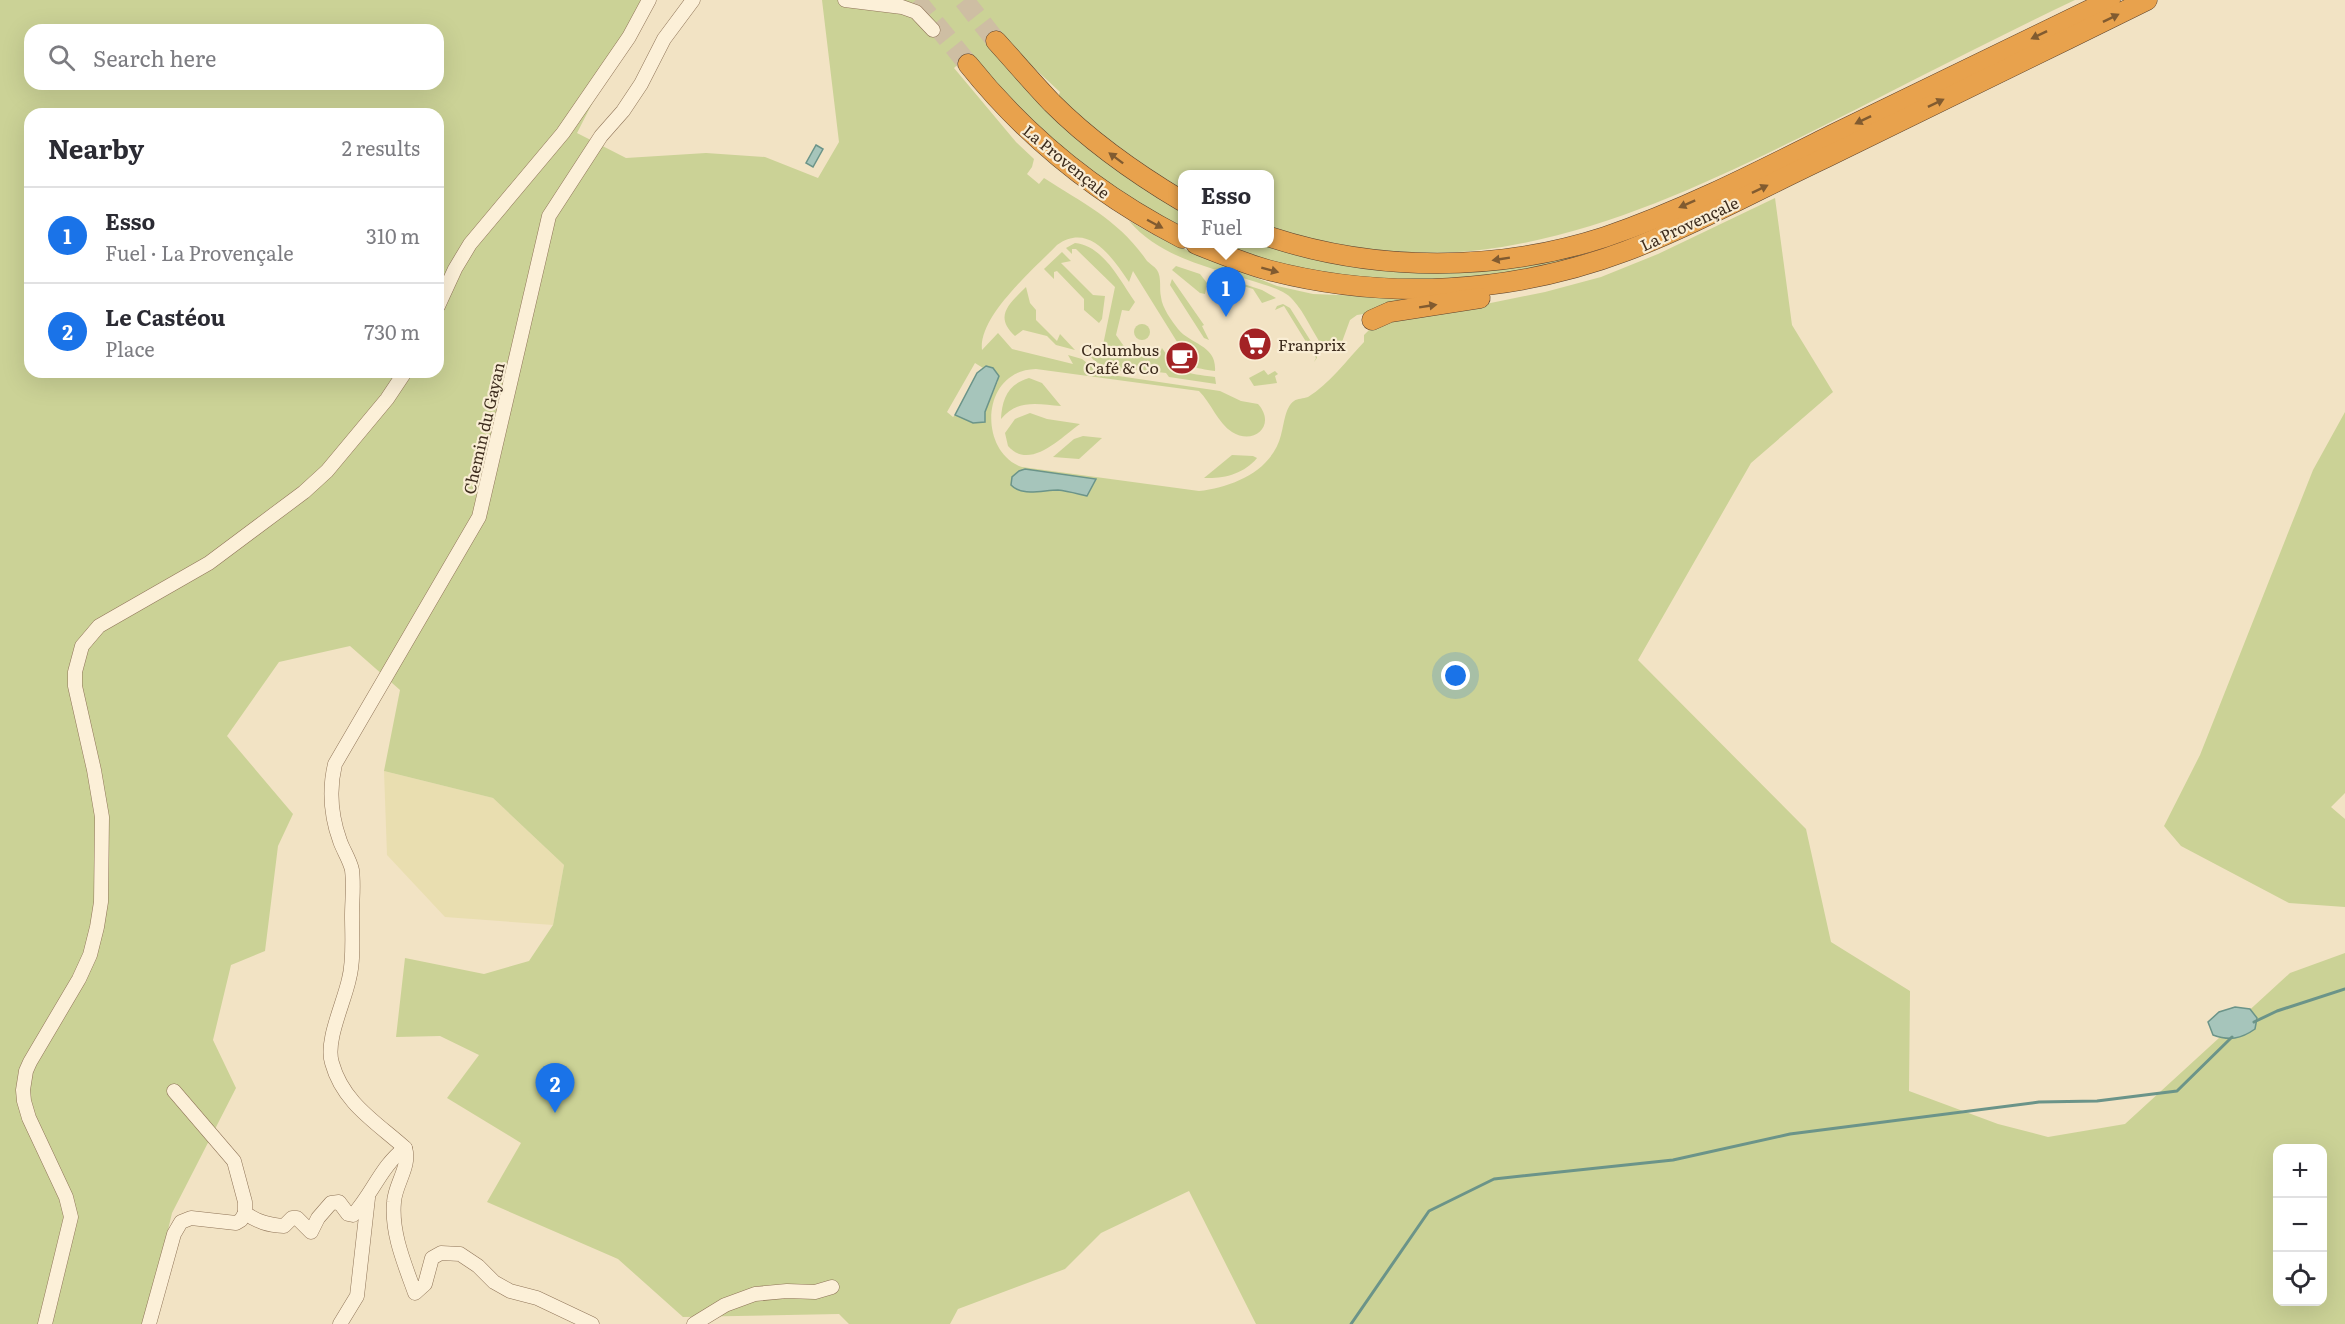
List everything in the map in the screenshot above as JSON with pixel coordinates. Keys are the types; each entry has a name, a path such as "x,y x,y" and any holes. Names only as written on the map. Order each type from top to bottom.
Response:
{"highway":[{"name":"La Provençale","path":"1274,238 1330,253 1373,260 1416,263 1492,261 1563,249 1688,204 2110,0"},
{"name":"La Provençale","path":"1209,248 1265,269 1300,277 1355,286 1418,290 1453,289 1517,280 1589,263 1626,251 1740,199 2147,0"},
{"name":"La Provençale","path":"996,41 1052,103 1084,132 1146,180 1178,199"},
{"name":"La Provençale","path":"968,64 1020,123 1050,151 1095,186 1149,221 1178,236"},
{"path":"1020,123 1042,155 1118,218"},
{"path":"1372,320 1390,312 1479,299 1554,283 1590,271 1626,251"}],"street":[{"path":"444,293 470,244 563,133 629,37 650,0"},
{"name":"Chemin du Gayan","path":"405,1148 351,1101 341,1088 331,1061 332,1042 350,977 352,868 339,840 334,820 331,795 335,764 479,517 549,216 601,136 623,111 641,84 664,39 693,0"},
{"path":"845,0 916,12 933,30"},
{"path":"45,1324 71,1216 66,1197 29,1118 23,1090 30,1062 79,979 90,955 97,927 103,877 102,817 75,686 75,672 82,646 99,626 209,564 304,492 327,471 387,399 401,378"},
{"path":"149,1324 174,1234 181,1222 191,1218 236,1223 245,1213 245,1202 234,1161 174,1091"},
{"path":"245,1213 268,1225 284,1226 292,1218 297,1218 311,1232 318,1218 332,1203 339,1203 348,1214 353,1215 368,1198 391,1158 405,1148 408,1156 393,1204 398,1244 415,1293 424,1284 432,1258 441,1253 460,1254 494,1282 510,1291 537,1298 592,1324"},
{"path":"340,1324 357,1296 368,1198"},
{"path":"694,1324 725,1305 755,1294 787,1291 815,1292 832,1287"}],"shaded area":[{"path":"384,771 493,798 564,865 553,925 445,917 387,855"}],"green space":[{"path":"0,0 645,0 577,133 626,158 706,153 765,157 818,178 839,142 822,0 2075,0 1764,155 1655,203 1579,229 1541,239 1502,247 1443,253 1385,251 1356,247 1274,229 1274,170 1178,170 1178,188 1124,155 1058,97 1060,92 994,31 984,40 1033,94 1178,205 1178,227 1166,222 1073,162 967,56 954,68 1016,142 1034,159 1027,174 1039,184 1044,178 1100,214 1125,234 1156,269 1159,273 1160,294 1168,314 1183,334 1208,351 1215,362 1215,371 1191,366 1181,360 1172,350 1179,345 1133,271 1129,282 1107,253 1089,240 1079,238 1069,239 1057,245 1010,293 989,322 983,337 982,350 998,333 1012,349 1073,364 1068,355 1082,359 1105,374 1220,391 1241,401 1258,404 1265,419 1264,426 1255,435 1240,436 1227,428 1199,391 1036,369 1018,373 1004,383 995,396 991,413 992,430 998,446 1008,459 1022,467 1199,491 1225,486 1249,475 1269,458 1276,448 1291,404 1297,399 1308,397 1316,392 1330,379 1364,342 1364,335 1379,320 1471,307 1545,292 1601,277 1658,254 1775,198 1792,325 1833,392 1751,463 1638,660 1806,829 1831,942 1910,991 1909,1091 1998,1124 2048,1137 2125,1124 2290,973 2345,953 2345,1324 1256,1324 1189,1191 1101,1233 1065,1269 958,1309 950,1324 849,1324 839,1314 683,1317 618,1259 487,1202 521,1143 447,1098 479,1055 440,1036 396,1037 405,958 484,974 529,961 553,925 564,865 493,798 384,771 400,690 350,646 279,662 227,736 293,814 278,846 265,951 231,965 213,1040 236,1088 172,1213 146,1324 0,1324","holes":["975,363 983,368 986,366 998,381 985,412 973,422 955,415 953,417 947,412"]},
{"path":"1129,221 1178,248 1277,286 1313,294 1437,299 1437,303 1357,315 1350,320 1339,350 1328,351 1323,347 1297,305 1286,294 1188,260 1156,244"},
{"path":"1075,243 1103,257 1135,302 1129,311 1122,310 1116,335 1128,352 1157,359 1162,348 1178,368 1190,373 1215,377 1216,384 1169,377 1166,373 1124,368 1121,371 1104,366 1090,356 1103,345 1115,287 1076,249 1072,249 1072,254 1066,248"},
{"path":"1274,247 1310,256 1582,252 1583,255 1537,268 1454,281 1372,281 1288,266 1230,248"},
{"path":"1062,252 1071,261 1061,263 1093,295 1105,296 1102,319 1099,323 1084,310 1084,299 1057,271 1054,272 1054,279 1044,269"},
{"path":"1176,266 1200,274 1207,283 1205,294 1200,293 1172,270"},
{"path":"1216,275 1262,290 1276,298 1262,303 1253,289 1215,277"},
{"path":"1172,279 1204,325 1202,326 1209,340 1204,338 1170,285"},
{"path":"1026,287 1030,303 1036,310 1036,320 1057,341 1060,334 1075,350 1056,345 1047,336 1023,330 1015,336 1008,329 1005,322 1006,310"},
{"path":"1283,304 1290,308 1317,351 1317,358 1314,362 1316,358 1284,306 1275,310 1277,306"},
{"path":"1142,324 1148,326 1150,332 1148,338 1142,340 1136,338 1134,332 1136,326"},
{"path":"1264,370 1268,375 1275,371 1278,374 1275,376 1277,383 1254,386 1249,378"},
{"path":"1029,378 1042,383 1061,406 1028,404 1014,408 1001,419 1003,405 1011,388"},
{"path":"2345,412 2345,793 2331,807 2345,819 2345,907 2289,903 2181,846 2164,826 2200,755 2313,470"},
{"path":"1030,413 1047,419 1080,424 1045,450 1026,455 1017,453 1008,446 1005,433 1015,419"},
{"path":"1083,436 1102,438 1079,459 1053,457 1074,439"},
{"path":"1232,455 1257,458 1240,472 1218,478 1204,478"}],"water":[{"path":"816,145 823,149 813,167 806,163"},
{"path":"986,366 993,368 999,376 985,412 985,422 973,423 955,415 977,373"},
{"path":"1025,469 1096,479 1087,496 1058,490 1027,492 1011,485 1012,477"},
{"path":"2235,1007 2250,1009 2257,1018 2255,1029 2235,1038 2213,1035 2208,1022 2219,1012"}],"waterway":[{"path":"2254,1022 2277,1011 2345,989"},
{"path":"1351,1324 1429,1211 1494,1179 1673,1160 1790,1134 2039,1102 2097,1101 2177,1091 2232,1037"}],"tunnel":[{"path":"916,0 968,64"},
{"path":"964,0 996,41"}],"place":[{"name":"Esso","path":"1226,317"},
{"name":"Franprix","path":"1255,344"},
{"name":"Columbus Café & Co","path":"1182,358"},
{"name":"Le Castéou","path":"555,1113"}]}
